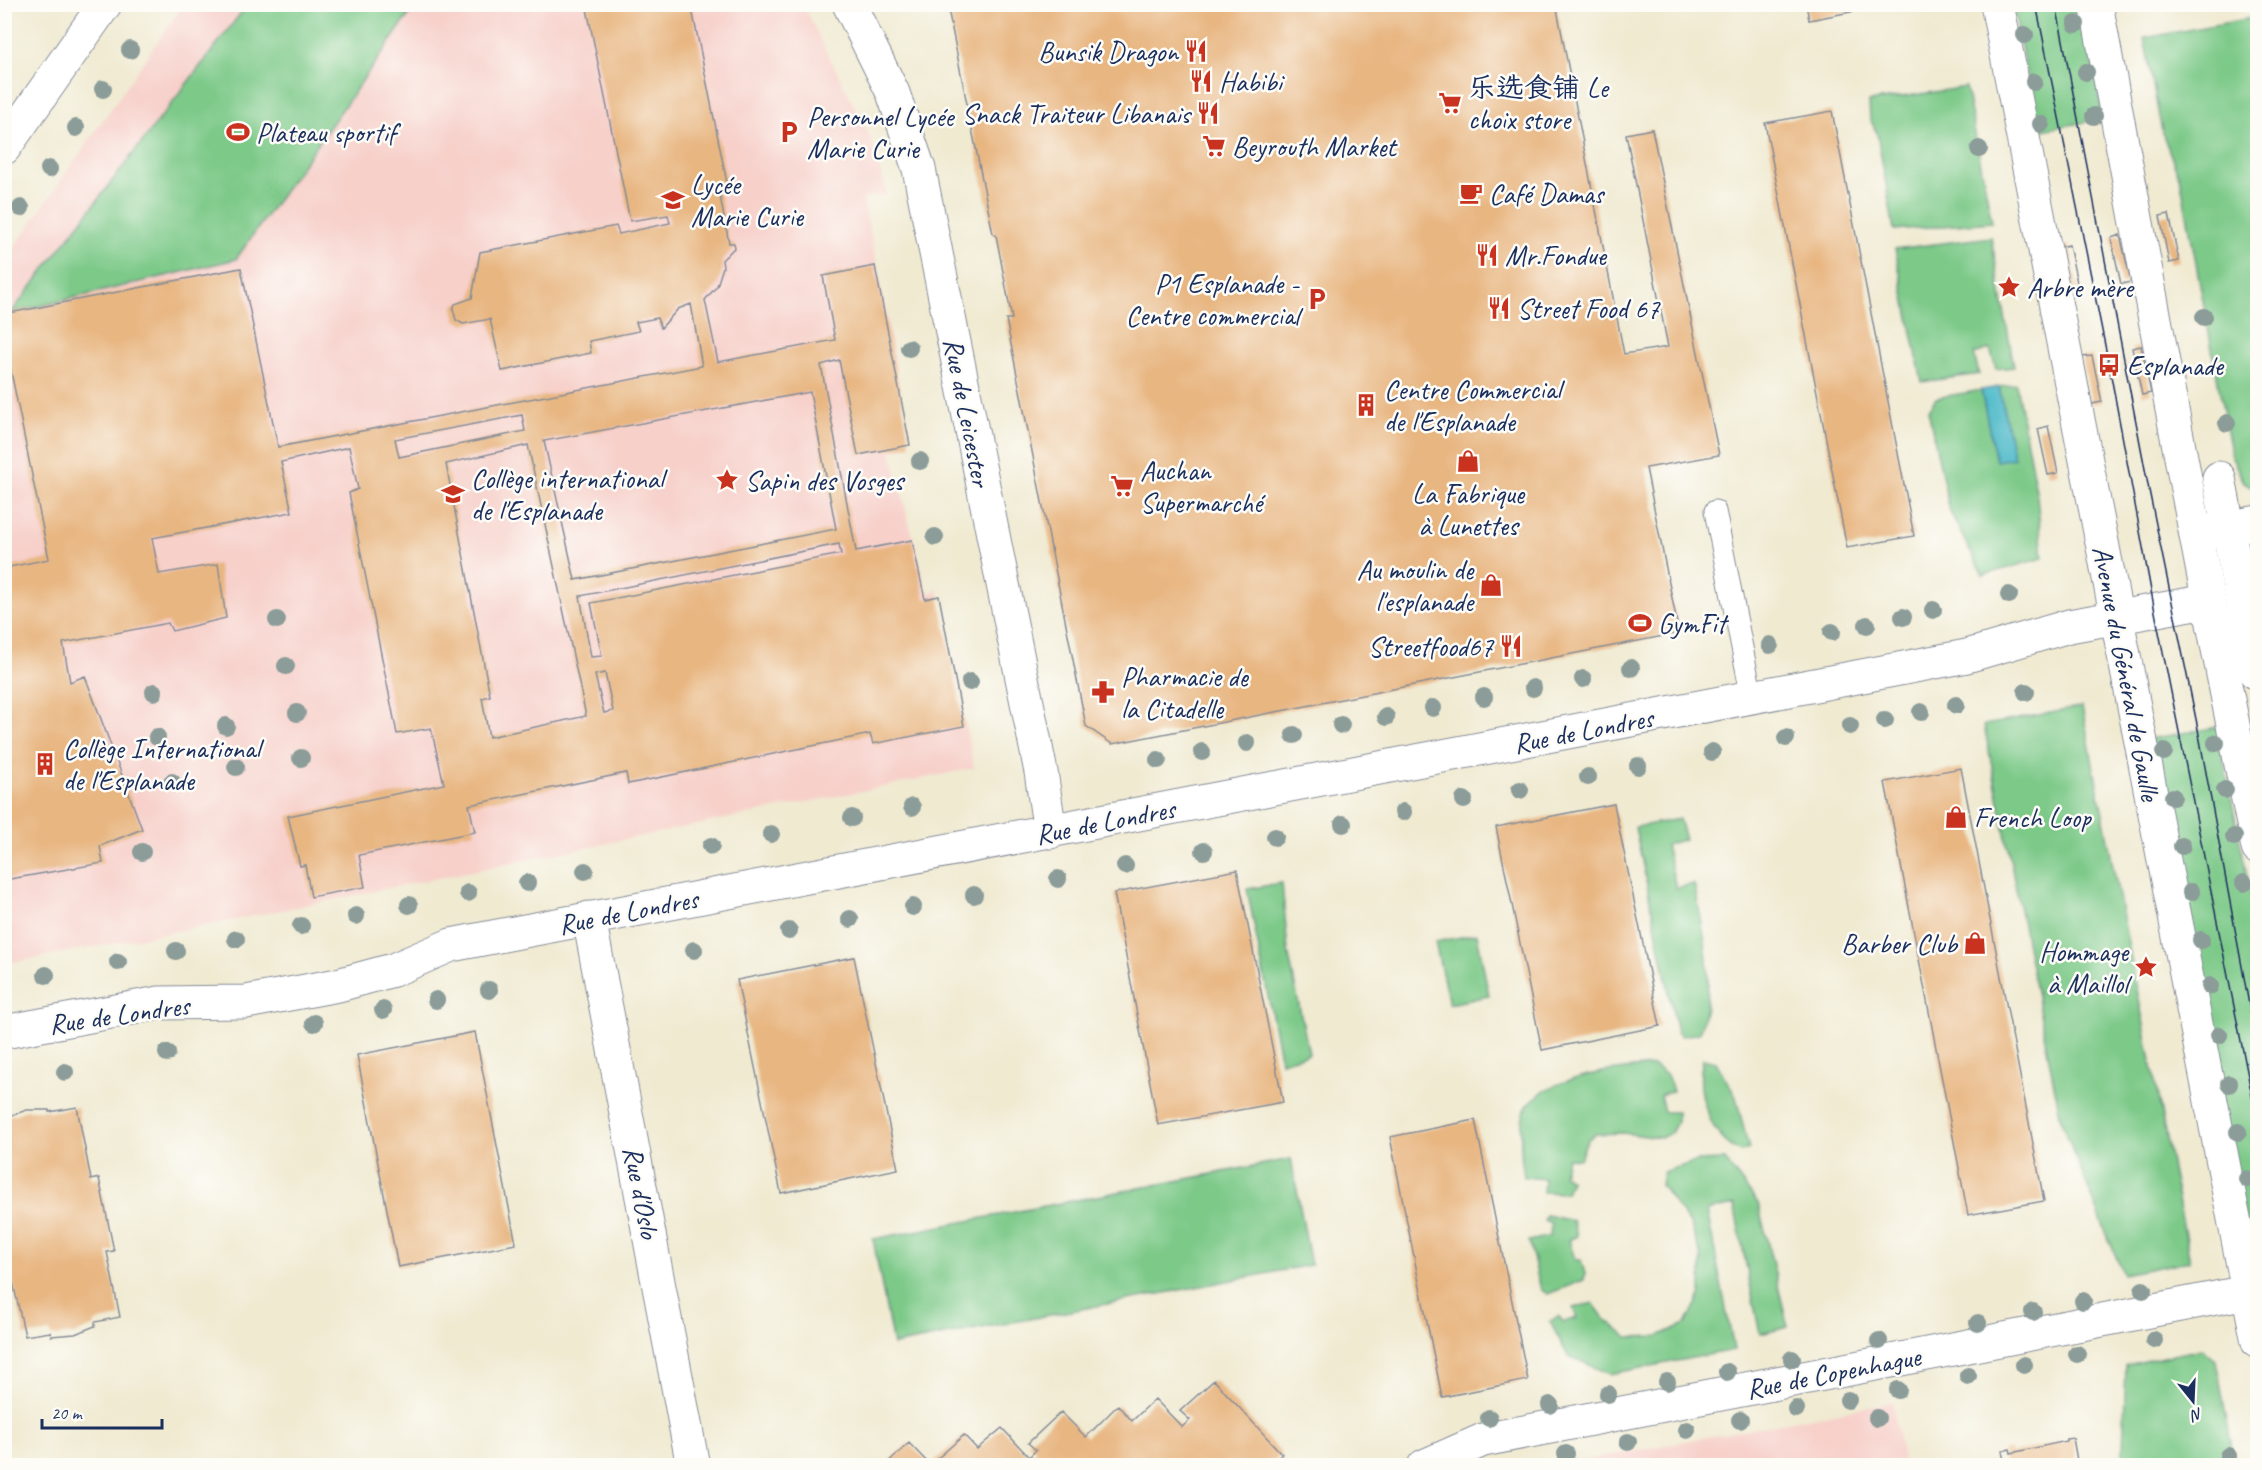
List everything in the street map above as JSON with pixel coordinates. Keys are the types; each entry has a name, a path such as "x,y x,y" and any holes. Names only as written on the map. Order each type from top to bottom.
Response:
{"street":[{"path":"4,148 105,4"},
{"name":"Rue de Leicester","path":"849,4 893,93 919,169 1039,760 1050,832"},
{"name":"Avenue du Général de Gaulle","path":"1997,4 2258,1342"},
{"path":"2096,4 2207,601 2258,848"},
{"path":"2218,478 2243,525 2256,668 2221,673"},
{"path":"2195,534 2243,525"},
{"name":"Rue de Londres","path":"4,1032 159,1003 246,1002 338,985 393,970 451,945 1967,656 2069,626 2207,601"},
{"name":"Rue d'Oslo","path":"589,918 693,1466"},
{"name":"Rue de Copenhague","path":"1424,1466 1483,1440 2247,1292"}],"lane":[{"path":"1715,511 1752,698"}],"shaded area":[{"name":"Collège international de l'Esplanade","path":"183,5 803,5 871,139 887,194 863,199 910,445 891,451 927,593 938,590 974,768 214,924 5,964 5,261"},
{"path":"1892,1402 1904,1465 1560,1465"}],"green space":[{"name":"Plateau sportif","path":"247,5 416,5 236,259 11,313"},
{"path":"2013,5 2081,5 2103,119 2037,131"},
{"path":"2258,17 2257,490 2244,482 2232,458 2181,182 2162,132 2144,38"},
{"path":"1966,87 1992,222 1894,230 1877,133 1870,119 1869,102"},
{"path":"1991,237 2014,367 1996,369 1990,349 1974,354 1979,374 1922,382 1895,249"},
{"path":"2016,384 2037,496 2043,558 1983,575 1950,512 1928,410 1936,398 1981,390 1996,461 2013,458 1999,387"},
{"path":"2082,707 2190,1261 2123,1274 2061,1121 1984,725"},
{"path":"2217,727 2257,926 2257,1285 2148,739"},
{"path":"1679,819 1685,839 1666,845 1676,888 1694,884 1705,940 1708,978 1707,997 1699,1033 1682,1036 1677,1032 1635,827"},
{"path":"1282,883 1288,951 1309,1054 1281,1062 1247,889"},
{"path":"1477,934 1489,996 1449,1004 1435,942"},
{"path":"1703,1059 1716,1062 1736,1097 1749,1149 1741,1152 1730,1145 1713,1125 1703,1099 1701,1072"},
{"path":"1654,1066 1667,1075 1673,1091 1660,1095 1664,1112 1677,1112 1677,1122 1671,1133 1660,1138 1623,1133 1596,1134 1587,1140 1580,1159 1567,1158 1563,1175 1571,1180 1566,1193 1543,1192 1544,1179 1524,1177 1521,1150 1522,1120 1528,1105 1539,1095 1569,1080 1586,1075"},
{"path":"1291,1159 1311,1265 893,1345 873,1239"},
{"path":"1725,1160 1758,1203 1788,1327 1760,1334 1734,1205 1707,1211 1734,1350 1610,1374 1568,1356 1550,1322 1558,1316 1564,1322 1577,1318 1573,1308 1593,1303 1604,1318 1628,1337 1658,1336 1686,1324 1701,1294 1701,1256 1691,1226 1661,1185 1663,1172 1697,1161"},
{"path":"1546,1215 1573,1221 1577,1236 1569,1240 1575,1260 1581,1260 1585,1274 1584,1280 1548,1294 1541,1290 1529,1241 1550,1236 1551,1223 1544,1220"},
{"path":"2201,1349 2216,1360 2235,1465 2125,1465 2123,1451 2126,1365"}],"water":[{"path":"1999,387 2014,458 1996,461 1981,390"}],"building":[{"path":"586,4 691,4 727,183 718,186 729,243 734,243 735,247 722,260 723,267 717,286 705,300 718,362 835,340 823,276 875,266 910,445 858,455 839,360 821,365 856,551 912,540 925,599 939,596 964,726 873,744 870,734 628,784 626,773 469,805 475,832 359,855 365,887 311,897 305,865 300,866 288,816 444,784 431,728 397,734 349,493 358,489 349,447 281,462 292,512 152,538 159,574 218,564 226,618 172,631 168,623 63,643 70,682 85,676 142,829 100,846 103,863 4,880 4,568 49,559 4,337 4,314 241,268 278,447 702,366 691,304 678,309 661,328 657,318 636,322 639,331 589,341 591,353 502,371 490,319 463,324 456,320 453,309 455,304 472,298 480,252 616,226 619,234 670,223 668,215 630,221","holes":["810,392 836,529 575,580 544,441","522,415 525,431 399,457 395,439","528,445 586,716 489,737 482,698 490,696 446,464","839,544 841,554 591,603 602,656 591,657 580,596","605,673 613,711 604,713 595,675"]},
{"name":"Centre Commercial de l'Esplanade","path":"947,4 1556,4 1624,354 1668,347 1626,134 1652,129 1719,455 1646,468 1679,633 1112,744 1086,726 1006,319 1012,319 996,235 993,234"},
{"path":"1806,4 1882,4 1882,6 1809,20"},
{"path":"1832,111 1914,536 1847,548 1765,123"},
{"path":"2169,214 2179,261 2169,263 2160,216"},
{"path":"2120,235 2131,282 2121,284 2111,238"},
{"path":"2069,245 2079,292 2069,294 2059,247"},
{"path":"2141,346 2151,393 2142,395 2132,348"},
{"path":"2092,356 2102,402 2092,404 2082,357"},
{"path":"2048,426 2058,473 2048,475 2038,429"},
{"path":"1961,768 2044,1201 1968,1215 1885,782"},
{"path":"1614,804 1660,1026 1542,1050 1496,827"},
{"path":"1237,870 1283,1102 1158,1125 1114,893"},
{"path":"854,957 898,1169 781,1193 737,980"},
{"path":"475,1032 516,1244 398,1267 357,1055"},
{"path":"77,1107 91,1180 99,1178 114,1251 107,1252 120,1317 95,1322 95,1326 75,1334 51,1336 50,1332 25,1336 11,1273 5,1274 4,1269 4,1121 6,1117 27,1110 49,1110 49,1112"},
{"path":"1475,1120 1528,1380 1442,1397 1390,1137"},
{"path":"1214,1380 1282,1454 1269,1466 884,1466 909,1443 930,1465 964,1435 977,1449 1002,1428 1029,1457 1036,1450 1028,1443 1061,1412 1086,1437 1118,1405 1132,1421 1155,1399 1182,1427 1190,1420 1180,1411"},
{"path":"2073,1438 2078,1466 2005,1466 2002,1451 2010,1449 2011,1453"}],"tram line":[{"path":"2036,4 2258,1126"},
{"path":"2056,4 2149,490 2197,724 2258,1053"}],"place":[{"name":"Bunsik Dragon","path":"1196,51"},
{"name":"Habibi","path":"1201,81"},
{"name":"乐选食铺 Le choix store","path":"1450,103"},
{"name":"Snack Traiteur Libanais","path":"1208,113"},
{"name":"Plateau sportif","path":"238,132"},
{"name":"Personnel Lycée Marie Curie","path":"789,132"},
{"name":"Beyrouth Market","path":"1214,146"},
{"name":"Café Damas","path":"1471,193"},
{"name":"Lycée Marie Curie","path":"673,200"},
{"name":"Mr.Fondue","path":"1487,255"},
{"name":"Arbre mère","path":"2009,287"},
{"name":"P1 Esplanade - Centre commercial","path":"1317,299"},
{"name":"Street Food 67","path":"1499,308"},
{"name":"Esplanade","path":"2109,365"},
{"name":"Centre Commercial de l'Esplanade","path":"1366,405"},
{"name":"La Fabrique à Lunettes","path":"1468,461"},
{"name":"Sapin des Vosges","path":"727,480"},
{"name":"Auchan Supermarché","path":"1122,486"},
{"name":"Collège international de l'Esplanade","path":"453,494"},
{"name":"Au moulin de l'esplanade","path":"1491,585"},
{"name":"GymFit","path":"1640,623"},
{"name":"Streetfood67","path":"1511,646"},
{"name":"Pharmacie de la Citadelle","path":"1103,692"},
{"name":"Collège International de l'Esplanade","path":"45,764"},
{"name":"French Loop","path":"1956,817"},
{"name":"Barber Club","path":"1975,943"},
{"name":"Hommage à Maillol","path":"2146,967"}]}
